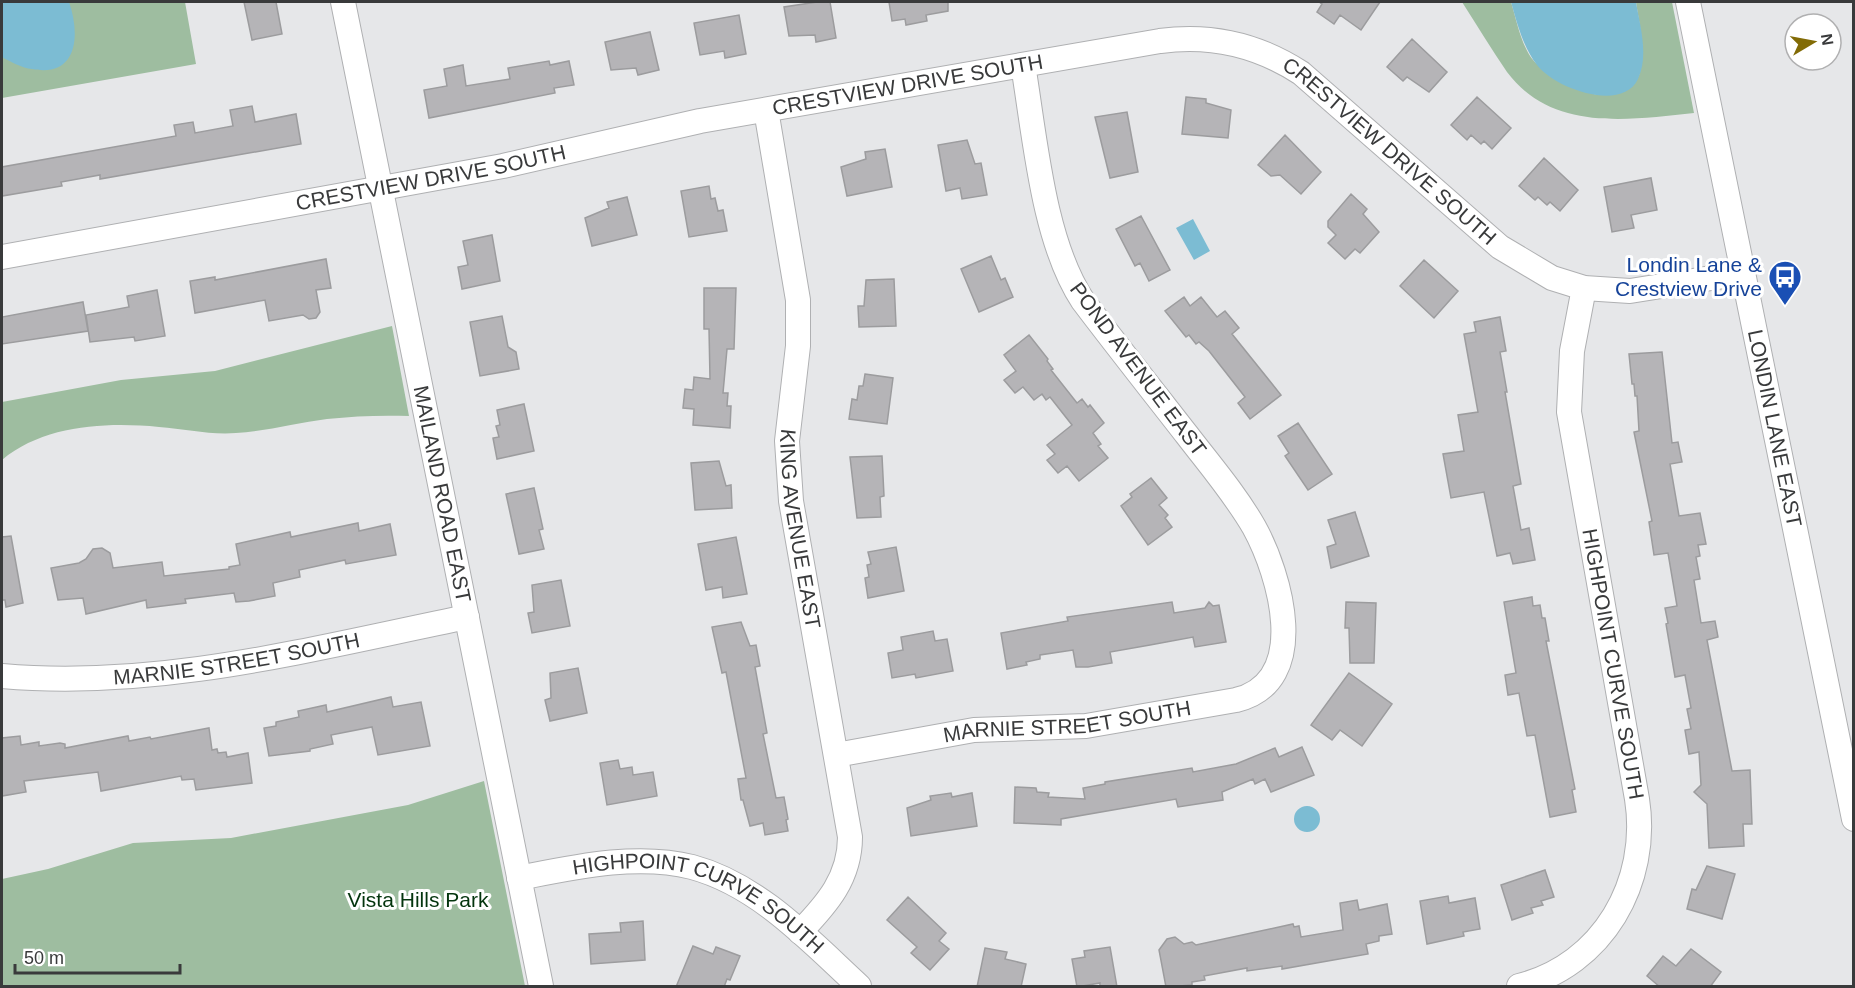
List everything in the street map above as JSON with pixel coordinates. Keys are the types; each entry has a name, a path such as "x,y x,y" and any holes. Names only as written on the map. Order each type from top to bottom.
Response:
{"street":[{"name":"MAILAND ROAD EAST","path":"343,2 541,987"},
{"name":"LONDIN LANE EAST","path":"1688,2 1854,819"},
{"name":"CRESTVIEW DRIVE SOUTH","path":"2,257 503,166 647,132 1183,38 1220,41 1265,53 1292,67 1317,85 1500,247 1541,272 1584,288 1615,291 1646,290 1743,273"},
{"name":"POND AVENUE EAST","path":"1023,65 1051,223 1064,269 1083,301 1232,493 1255,529 1268,559 1277,593 1285,637 1282,659"},
{"name":"KING AVENUE EAST","path":"766,110 798,300 798,346 787,441 791,501 849,828 849,857 835,891 800,932"},
{"name":"HIGHPOINT CURVE SOUTH","path":"1519,987 1560,970 1599,938 1625,899 1635,870 1640,841 1637,800 1569,412 1572,351 1584,288"},
{"name":"MARNIE STREET SOUTH","path":"2,675 94,679 195,670 467,617"},
{"name":"MARNIE STREET SOUTH","path":"836,755 974,730 1086,726 1236,700 1246,697 1263,686 1282,659"},
{"name":"HIGHPOINT CURVE SOUTH","path":"519,878 621,862 663,862 691,867 739,888 767,905 800,932 859,987"}],"green space":[{"path":"2,2 185,2 196,64 2,98"},
{"path":"1462,2 1511,2 1524,44 1538,65 1587,91 1604,95 1625,89 1636,81 1639,75 1642,48 1636,2 1672,2 1694,113 1643,118 1593,118 1546,105 1525,91 1507,72"},
{"path":"392,326 409,416 337,418 259,431 226,433 118,425 76,428 37,439 2,460 2,402 121,380 215,371"},
{"name":"Vista Hills Park","path":"484,781 525,986 2,986 2,879 48,869 133,843 231,838 408,805"}],"water":[{"path":"2,2 69,2 75,39 67,60 59,67 48,70 24,67 2,57"},
{"path":"1511,2 1636,2 1643,50 1638,79 1630,89 1618,94 1603,96 1572,89 1558,82 1546,74 1532,58 1521,35"},
{"path":"1193,219 1210,251 1194,260 1176,228"},
{"path":"1307,806 1316,810 1320,819 1316,828 1307,832 1298,828 1294,819 1298,810"}],"building":[{"path":"244,2 276,2 282,34 252,40"},
{"path":"830,2 836,38 816,42 815,35 789,36 784,7"},
{"path":"889,2 948,2 948,11 926,15 927,21 906,25 905,19 892,21"},
{"path":"1319,2 1380,2 1361,30 1340,15 1334,24 1317,12 1322,4"},
{"path":"739,15 746,54 725,58 724,51 700,55 694,23"},
{"path":"650,32 659,70 638,75 636,68 611,70 605,42"},
{"path":"1412,39 1447,72 1429,92 1407,77 1403,81 1387,67"},
{"path":"549,61 550,65 569,61 574,85 554,88 555,93 429,118 424,90 447,86 444,69 463,65 466,86 510,79 508,68"},
{"path":"1186,97 1206,99 1206,103 1231,110 1228,138 1182,134"},
{"path":"1477,97 1511,128 1492,149 1484,141 1481,144 1471,135 1467,140 1451,125"},
{"path":"252,106 255,122 296,114 301,144 100,179 100,175 61,182 62,186 2,196 2,167 176,136 174,125 193,122 195,133 233,126 230,110"},
{"path":"1127,112 1138,172 1110,178 1095,117"},
{"path":"1285,135 1321,172 1301,194 1280,175 1271,176 1258,165"},
{"path":"967,140 975,164 981,163 987,195 962,199 960,188 946,191 938,145"},
{"path":"885,149 892,187 847,196 841,167 866,159 865,152"},
{"path":"1544,158 1578,190 1560,211 1550,202 1547,205 1538,197 1535,200 1519,186"},
{"path":"1651,178 1657,210 1631,215 1634,228 1612,232 1604,187"},
{"path":"709,186 711,199 715,198 718,211 723,210 727,231 689,237 681,191"},
{"path":"1351,194 1367,209 1363,214 1379,232 1360,253 1355,249 1345,259 1328,243 1336,235 1328,227 1328,221"},
{"path":"627,197 637,235 592,246 585,218 609,208 607,202"},
{"path":"1141,216 1170,270 1149,281 1140,263 1135,266 1116,229"},
{"path":"492,235 500,281 462,289 458,267 468,265 463,241"},
{"path":"991,256 1001,280 1005,278 1013,297 979,312 961,269"},
{"path":"326,259 331,288 316,290 320,312 316,318 309,319 303,315 269,321 265,300 195,313 190,281 215,277 215,280"},
{"path":"1424,260 1458,291 1434,318 1400,286"},
{"path":"894,279 896,326 859,327 858,306 864,306 866,280"},
{"path":"704,288 736,288 734,349 727,349 723,393 728,393 727,406 731,406 730,428 693,425 694,409 683,408 685,389 693,390 694,377 710,379 709,329 704,329"},
{"path":"157,290 165,336 135,341 134,337 90,342 86,315 129,307 127,296"},
{"path":"1184,297 1190,306 1201,297 1217,317 1225,311 1239,328 1232,334 1281,395 1250,419 1238,403 1245,397 1209,351 1199,342 1196,344 1189,335 1186,337 1165,311"},
{"path":"83,302 88,331 2,344 2,317"},
{"path":"502,316 508,347 516,352 519,369 480,376 470,322"},
{"path":"1500,317 1506,351 1500,352 1507,392 1505,392 1521,484 1513,486 1521,530 1529,528 1535,560 1513,564 1510,553 1497,556 1484,492 1451,498 1443,454 1464,451 1458,415 1478,412 1464,334 1476,332 1474,322"},
{"path":"1029,335 1048,359 1053,369 1051,370 1077,403 1082,399 1088,407 1090,405 1104,423 1093,433 1101,444 1098,446 1108,458 1079,481 1067,466 1058,473 1047,460 1055,454 1047,445 1072,425 1050,397 1046,400 1042,394 1034,400 1023,387 1015,393 1004,380 1016,371 1004,355"},
{"path":"1662,352 1672,443 1678,442 1682,462 1670,464 1679,516 1700,513 1706,544 1698,545 1700,556 1696,557 1700,579 1694,580 1701,623 1715,621 1718,637 1707,640 1732,771 1750,770 1752,824 1743,824 1744,846 1709,848 1707,804 1694,792 1701,785 1699,752 1689,754 1685,730 1691,729 1687,709 1691,708 1685,675 1675,677 1666,624 1668,623 1665,608 1677,606 1668,553 1654,555 1649,522 1652,521 1634,432 1639,431 1637,396 1635,396 1634,384 1632,384 1629,354"},
{"path":"865,374 893,378 887,424 849,419 852,399 857,400 859,386 863,386"},
{"path":"524,404 534,451 497,459 493,438 499,437 496,426 500,425 497,410"},
{"path":"1298,423 1332,474 1308,490 1285,456 1289,453 1278,436"},
{"path":"882,456 884,496 880,497 881,517 857,518 850,457"},
{"path":"719,461 726,486 731,485 732,508 695,510 691,463"},
{"path":"1151,478 1167,498 1159,505 1168,515 1165,518 1172,527 1148,545 1121,506 1132,497 1130,494"},
{"path":"534,488 543,529 539,530 544,549 519,554 506,494"},
{"path":"1355,512 1369,556 1331,568 1327,547 1336,544 1328,520"},
{"path":"358,523 359,531 390,524 396,555 346,564 345,560 299,570 300,577 273,583 275,596 249,601 236,602 234,593 185,599 186,603 147,608 146,600 86,614 83,598 58,600 51,568 79,563 86,559 93,549 102,548 110,553 113,568 162,562 164,576 229,569 229,567 240,565 236,544 290,532 291,537"},
{"path":"11,536 23,603 6,607 5,600 2,600 2,537"},
{"path":"736,537 747,594 723,598 722,587 706,590 698,544"},
{"path":"896,547 904,591 868,598 865,578 869,577 867,565 871,564 868,552"},
{"path":"561,580 570,626 532,633 528,613 534,612 532,585"},
{"path":"1532,597 1533,606 1540,605 1542,618 1545,618 1549,641 1546,641 1575,789 1572,790 1576,812 1550,817 1535,735 1527,736 1519,693 1508,695 1505,675 1516,673 1504,602"},
{"path":"1172,602 1174,613 1205,608 1209,602 1213,606 1219,605 1226,642 1195,647 1193,637 1110,652 1112,663 1088,667 1076,667 1073,650 1040,655 1040,659 1026,662 1027,665 1007,669 1001,633 1068,621 1067,617"},
{"path":"1346,602 1376,603 1374,663 1350,663 1349,628 1345,628"},
{"path":"741,622 750,646 756,645 760,666 755,667 767,733 763,734 776,798 784,797 788,819 786,820 788,831 765,835 763,823 750,826 743,800 741,800 738,779 746,778 726,672 722,673 712,627"},
{"path":"933,631 935,641 947,639 953,671 916,678 915,674 892,678 888,653 903,650 901,637"},
{"path":"578,668 587,713 550,721 545,700 551,698 550,673"},
{"path":"1349,673 1392,704 1362,746 1340,730 1332,740 1311,725"},
{"path":"391,697 393,707 421,702 430,746 378,755 372,727 331,735 333,744 310,749 310,751 269,756 264,728 276,726 276,722 299,717 298,711 326,705 327,712"},
{"path":"209,728 212,750 217,749 218,753 226,752 227,757 248,753 252,783 196,790 194,779 182,780 181,776 101,791 98,772 24,781 26,792 2,796 2,738 20,736 21,745 39,742 39,746 60,743 65,744 65,748 128,736 129,741 150,737 151,739"},
{"path":"1302,747 1314,775 1271,792 1265,779 1255,784 1253,779 1222,792 1223,800 1178,807 1176,799 1061,819 1061,825 1014,823 1015,787 1036,788 1037,792 1049,793 1048,797 1085,799 1083,788 1105,784 1105,782 1192,768 1193,772 1236,764 1275,748 1279,757"},
{"path":"618,760 620,769 632,767 633,775 653,772 657,796 607,805 600,763"},
{"path":"951,793 952,797 972,793 977,826 911,836 907,808 931,800 930,796"},
{"path":"1707,866 1735,874 1722,919 1687,909 1692,889 1696,890"},
{"path":"1545,870 1554,897 1541,901 1543,905 1531,908 1533,913 1512,920 1501,885"},
{"path":"1448,896 1449,903 1475,898 1480,929 1463,932 1464,936 1427,944 1420,901"},
{"path":"908,897 946,933 939,941 949,949 930,970 911,953 917,947 887,920"},
{"path":"1357,900 1359,910 1387,904 1392,934 1379,936 1379,941 1366,944 1368,954 1282,969 1282,966 1247,971 1247,968 1204,976 1205,980 1192,982 1192,985 1166,987 1159,950 1167,939 1175,937 1184,944 1192,942 1196,945 1293,924 1294,927 1299,926 1301,937 1343,930 1340,903"},
{"path":"643,921 645,960 591,964 589,934 621,932 620,923"},
{"path":"693,946 713,954 716,947 740,956 730,980 727,979 724,987 676,987"},
{"path":"1110,947 1117,987 1100,987 1100,983 1077,987 1072,959 1085,957 1084,951"},
{"path":"985,948 1007,952 1005,959 1026,964 1021,987 977,987"},
{"path":"1691,949 1721,972 1710,987 1660,987 1647,976 1663,956 1676,966"}],"place":[{"name":"Londin Lane & Crestview Drive","path":"1785,306"}]}
